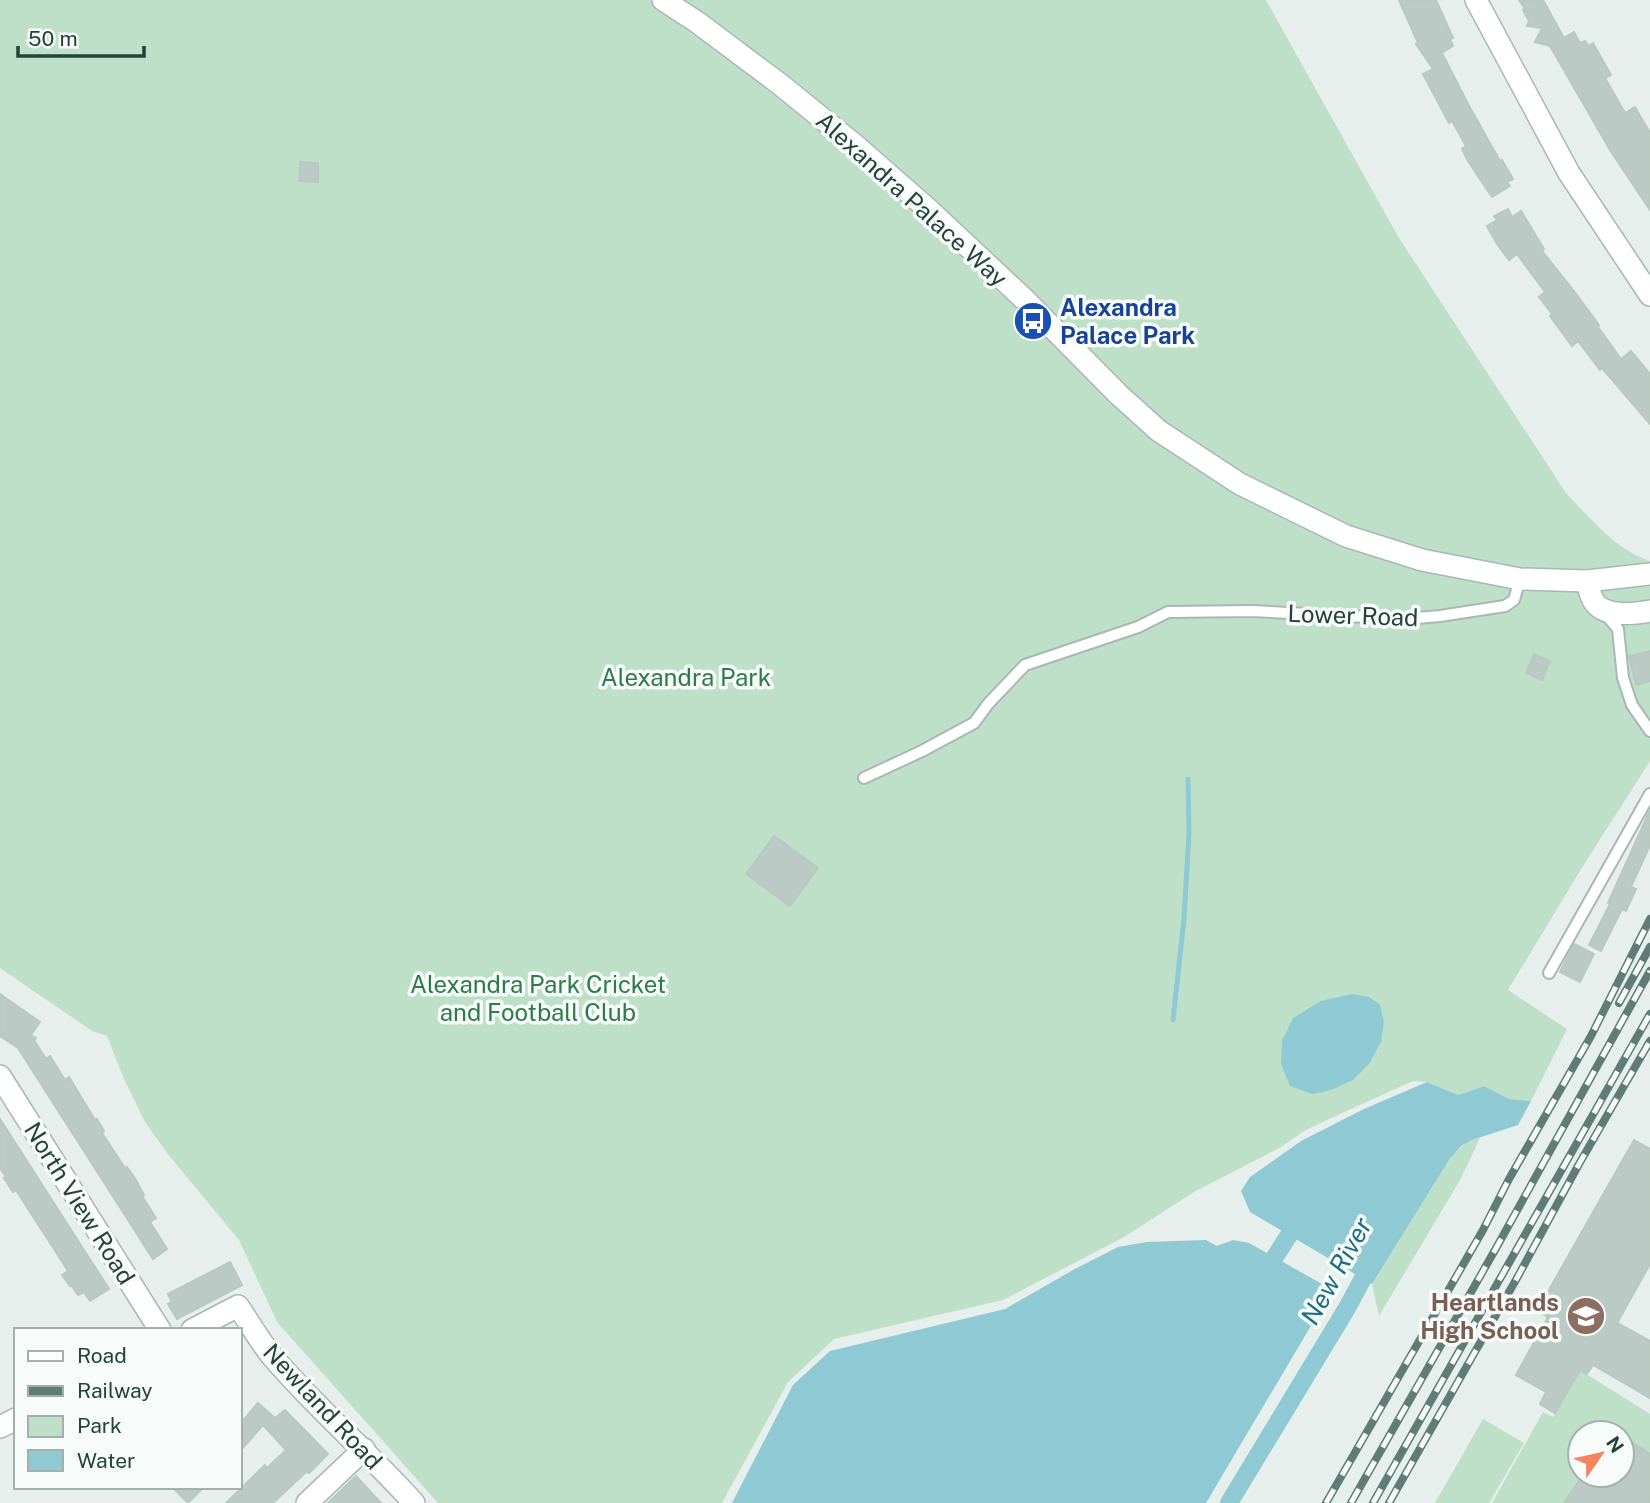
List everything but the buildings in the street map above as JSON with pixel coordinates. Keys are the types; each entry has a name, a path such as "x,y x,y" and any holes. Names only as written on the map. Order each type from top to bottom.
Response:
{"street":[{"name":"Alexandra Palace Way","path":"663,0 781,85 856,146 1022,297 1119,395 1159,431 1240,484 1346,536 1422,560 1520,579 1587,581 1650,574"},
{"path":"1476,0 1569,173 1650,295"},
{"path":"1587,581 1592,600 1601,609 1629,615 1650,611"},
{"name":"North View Road","path":"0,1076 159,1328"},
{"name":"Newland Road","path":"196,1328 238,1306 269,1352 291,1377 414,1503"},
{"path":"307,1503 364,1449"}],"lane":[{"name":"Lower Road","path":"864,778 974,723 1025,665 1138,627 1168,612 1258,611 1405,619 1440,616 1505,607 1514,600 1520,579"},
{"path":"1601,609 1618,629 1623,678 1632,705 1650,731"},
{"path":"1549,973 1650,794"}],"green space":[{"name":"Alexandra Park","path":"0,0 1266,0 1399,238 1566,493 1615,541 1650,561 1650,761 1508,990 1567,1029 1531,1101 1509,1099 1484,1086 1458,1095 1427,1082 1413,1081 1304,1131 1281,1147 1194,1192 1124,1237 1003,1300 834,1339 788,1382 722,1503 438,1503 277,1322 239,1240 167,1153 145,1122 107,1036 92,1031 0,968"},
{"path":"1480,1138 1460,1180 1379,1316 1372,1284 1449,1160 1462,1146"},
{"path":"1580,1370 1650,1414 1650,1454 1636,1444 1636,1419 1566,1419 1566,1489 1574,1489 1564,1503 1492,1503 1543,1412 1553,1417"},
{"path":"1483,1419 1524,1443 1489,1503 1435,1503"}],"water":[{"path":"1352,994 1369,997 1380,1005 1384,1022 1381,1042 1369,1064 1353,1080 1331,1090 1312,1094 1290,1086 1281,1064 1282,1041 1293,1018 1321,1001"},
{"path":"1427,1082 1458,1095 1484,1086 1509,1099 1531,1101 1518,1125 1461,1146 1449,1160 1372,1284 1250,1212 1241,1191 1250,1177 1301,1141 1364,1109"},
{"path":"1206,1240 1217,1246 1233,1240 1249,1243 1322,1284 1328,1297 1206,1503 732,1503 793,1385 830,1351 1005,1309 1118,1247 1147,1242"}],"waterway":[{"path":"1173,1020 1184,919 1189,833 1188,779"},
{"path":"1275,1257 1289,1235"},
{"name":"New River","path":"1229,1503 1347,1308 1374,1258"}],"railway":[{"path":"1326,1503 1591,1036 1650,919"},
{"path":"1619,1003 1650,947"},
{"path":"1351,1503 1650,971"},
{"path":"1373,1503 1650,1014"},
{"path":"1389,1503 1650,1041"}],"place":[{"name":"Alexandra Palace Park","path":"1033,321"},
{"name":"Heartlands High School","path":"1586,1316"}],"park label":[{"name":"Alexandra Park Cricket and Football Club","path":"538,998"}]}
